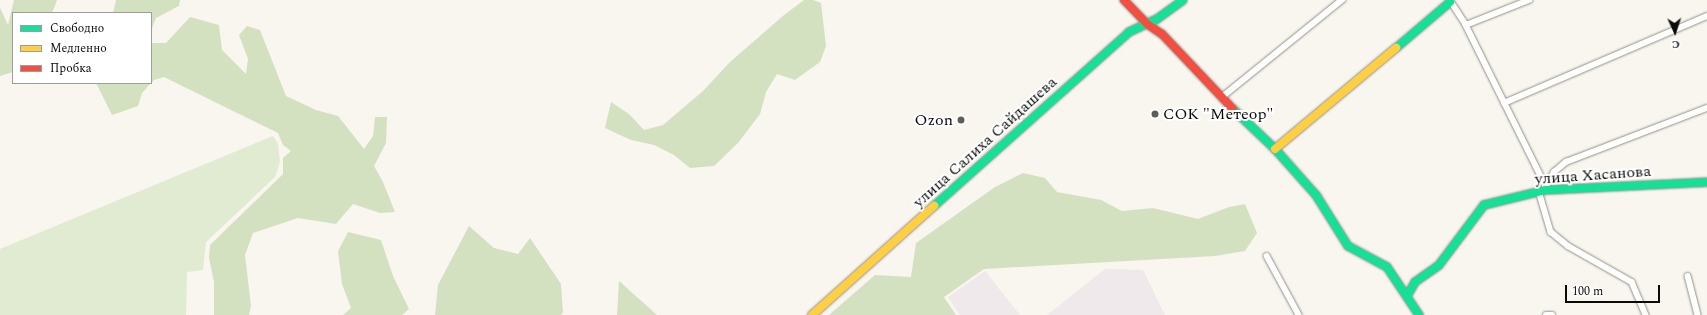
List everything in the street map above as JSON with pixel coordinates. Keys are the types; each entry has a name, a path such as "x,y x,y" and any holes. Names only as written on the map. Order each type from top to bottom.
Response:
{"street":[{"path":"1124,0 1146,24 1162,34 1221,98 1275,149 1316,195 1348,246 1387,267 1419,315"},
{"name":"улица Салиха Сайдашева","path":"812,315 1129,32 1169,11 1183,0"},
{"path":"1221,98 1342,0"},
{"path":"1466,25 1529,0"},
{"path":"1275,149 1450,1 1466,25 1544,189 1551,232 1568,246 1632,282 1646,315"},
{"path":"1504,103 1707,16"},
{"name":"улица Хасанова","path":"1544,189 1554,172 1566,162 1707,108"},
{"name":"улица Хасанова","path":"1407,296 1415,282 1439,264 1484,205 1544,189 1707,182"},
{"path":"1267,256 1299,315"},
{"path":"1688,276 1698,315"},
{"path":"1546,315 1552,315"}],"shaded area":[{"path":"1105,269 1143,270 1165,315 1047,315"},
{"path":"985,271 1020,315 960,315 948,297"}],"green space":[{"path":"14,0 57,0 52,12 12,12 12,72 0,76 0,8 8,25"},
{"path":"116,0 180,0 179,6 156,18 152,28 152,12 113,12"},
{"path":"804,0 813,0 821,3 826,46 820,62 795,80 777,74 766,92 760,114 738,143 714,166 690,168 674,155 654,145 631,140 605,128 611,102 629,114 644,130 663,125 703,91 730,62 784,15"},
{"path":"190,17 219,25 222,50 246,74 248,59 239,35 247,26 260,30 286,96 316,110 338,116 364,149 373,136 375,117 387,117 386,143 374,166 383,182 395,212 380,213 353,204 336,224 298,218 253,233 245,255 251,306 249,315 214,315 214,282 209,258 210,245 283,174 283,158 291,151 283,145 278,133 164,77 152,82 152,43 166,43"},
{"path":"96,84 150,84 142,93 138,106 112,115"},
{"path":"273,136 278,144 280,162 275,177 206,242 203,270 187,272 186,315 0,315 0,249"},
{"path":"1023,173 1045,178 1057,192 1101,200 1122,211 1153,208 1198,219 1229,207 1245,204 1257,233 1245,251 1215,256 984,269 944,297 956,315 829,315 875,275 911,277 916,243 995,187"},
{"path":"469,226 494,248 518,254 530,238 561,284 563,312 561,315 435,315 438,285"},
{"path":"348,232 381,240 393,276 409,309 402,315 343,315 351,308 342,284 338,251"},
{"path":"619,281 657,315 617,315"}],"traffic: fast":[{"path":"934,206 1129,32 1157,19 1183,0"},
{"path":"1396,48 1450,2"},
{"path":"1233,109 1275,149 1316,195 1348,246 1387,267 1419,315"},
{"path":"1407,296 1415,282 1439,265 1484,205 1546,190 1707,182"}],"traffic: slow":[{"path":"1275,149 1396,48"},
{"path":"812,315 934,206"}],"traffic: jam":[{"path":"1124,0 1147,24 1162,34 1233,109"}],"place":[{"name":"СОК \"Метеор\"","path":"1155,114"},
{"name":"Ozon","path":"961,120"}]}
